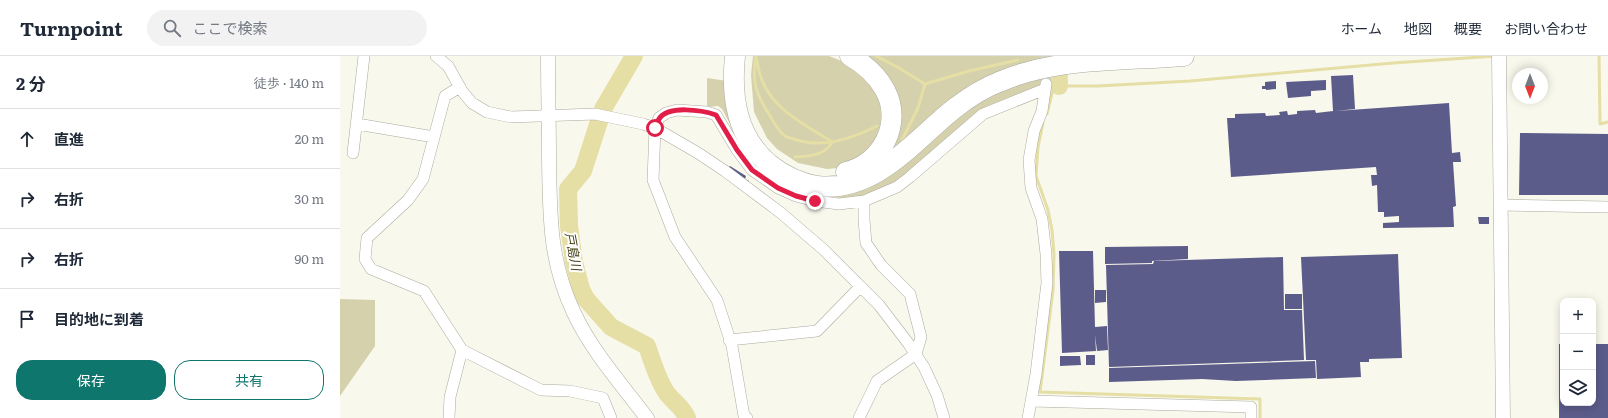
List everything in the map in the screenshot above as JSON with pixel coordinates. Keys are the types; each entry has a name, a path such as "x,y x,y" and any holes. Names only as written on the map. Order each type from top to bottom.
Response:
{"highway":[{"path":"735,56 733,86 736,110 740,123 758,154 767,163 788,177 810,185 836,186 860,181 882,169 902,155 954,109 969,98 998,82 1053,66 1184,56"},
{"path":"746,56 745,82 747,106 750,118 759,138 773,153 792,167 803,171 826,174 849,172 868,162 883,147 890,129 890,99 871,71 850,56"}],"street":[{"path":"354,153 364,56"},
{"path":"436,56 448,66 460,87 472,103 487,112 511,117 596,114 655,128 725,170 774,208 824,250 879,305 924,367 937,395 944,418"},
{"path":"548,56 550,218 554,256 563,287 574,314 587,337 646,418"},
{"path":"1500,56 1504,418"},
{"path":"460,87 445,96 423,179 408,200 367,238 365,259 371,268 424,291 462,350 541,390 570,391 603,398 611,418"},
{"path":"747,418 744,416 730,340 716,300 675,237 653,180 655,128 659,118 666,113 677,110 707,112 716,115 737,150 752,170 778,188 796,196 815,201 839,204 864,201 897,187 983,114 1045,87 1042,111 1034,131 1029,160 1031,188 1042,219 1046,254 1047,283 1038,360 1028,418"},
{"path":"356,124 434,138"},
{"path":"859,418 877,381 916,354 921,337 910,294 881,265 866,243 864,201"},
{"path":"1501,206 1608,208"},
{"path":"730,340 817,331 860,287"},
{"path":"449,418 450,397 462,350"},
{"path":"1032,401 1251,407 1251,418"}],"shaded area":[{"path":"753,56 829,56 852,65 866,75 884,105 883,131 867,154 838,168 827,169 798,163 777,149 767,138 754,112 751,75"},
{"path":"861,56 1082,56 1028,65 881,164 896,134"},
{"path":"1043,73 1040,85 987,106 974,114 907,174 890,185 862,197 842,198 808,194 761,171 747,156 722,109 718,106 707,107 707,78 727,81 745,146 830,192 971,103"},
{"path":"340,299 375,300 375,346 340,396"}],"building":[{"path":"1353,75 1355,109 1336,111 1449,103 1452,153 1460,152 1461,162 1453,162 1456,206 1453,207 1454,227 1383,228 1383,223 1399,222 1399,216 1384,217 1384,212 1378,212 1377,185 1372,186 1371,175 1377,175 1376,167 1231,177 1227,118 1235,118 1235,114 1265,113 1266,116 1280,115 1279,112 1287,111 1288,115 1297,114 1297,111 1315,110 1316,113 1333,111 1331,76"},
{"path":"1326,80 1326,90 1311,91 1311,96 1288,98 1286,82"},
{"path":"1276,81 1276,89 1262,89 1262,86 1265,86 1265,82"},
{"path":"1520,133 1608,134 1608,195 1519,195"},
{"path":"730,166 746,176 745,179 749,181 746,185 725,171"},
{"path":"1478,217 1489,217 1489,224 1479,224"},
{"path":"1188,246 1188,259 1152,261 1152,263 1105,264 1105,247"},
{"path":"1059,251 1093,251 1095,327 1107,326 1108,350 1097,351 1095,335 1096,351 1062,353"},
{"path":"1398,254 1402,358 1369,359 1369,362 1360,362 1361,377 1317,379 1316,360 1306,360 1301,257"},
{"path":"1283,257 1284,310 1302,310 1304,360 1109,367 1106,265 1153,264 1154,261"},
{"path":"1095,290 1106,290 1106,302 1095,303"},
{"path":"1285,294 1302,294 1302,309 1285,309"},
{"path":"1559,344 1560,406 1596,406 1596,344 1608,344 1608,418 1559,418"},
{"path":"1086,355 1095,355 1095,365 1086,365"},
{"path":"1060,356 1080,356 1081,365 1060,366"},
{"path":"1315,361 1316,378 1236,381 1202,379 1109,382 1109,368"}],"waterway":[{"name":"戸島川","path":"634,56 603,109 583,171 568,189 569,226 574,262 581,289 586,299 611,327 647,346 663,387 687,418"},
{"path":"756,56 754,73 760,100 776,126 786,137 805,142 826,143 857,135 877,126"},
{"path":"876,56 925,84 969,71 1018,60"},
{"path":"1058,56 1059,86"},
{"path":"1047,114 1053,90 1059,86 1098,86 1190,81 1393,63 1496,56"},
{"path":"1599,56 1600,124 1608,122"},
{"path":"757,60 760,76 766,89 774,100 795,118 832,142"},
{"path":"902,140 918,108 925,84"},
{"path":"1043,123 1038,147 1036,176 1048,210 1052,230 1054,254 1053,290 1040,392 1260,399 1260,418"},
{"path":"795,157 810,156 820,153 832,143"}],"tunnel":[{"path":"1046,56 1046,84"}],"route":[{"path":"655,128 659,118 666,113 677,110 707,112 716,115 720,124 737,150 752,170 778,188 796,196 815,201"}]}
